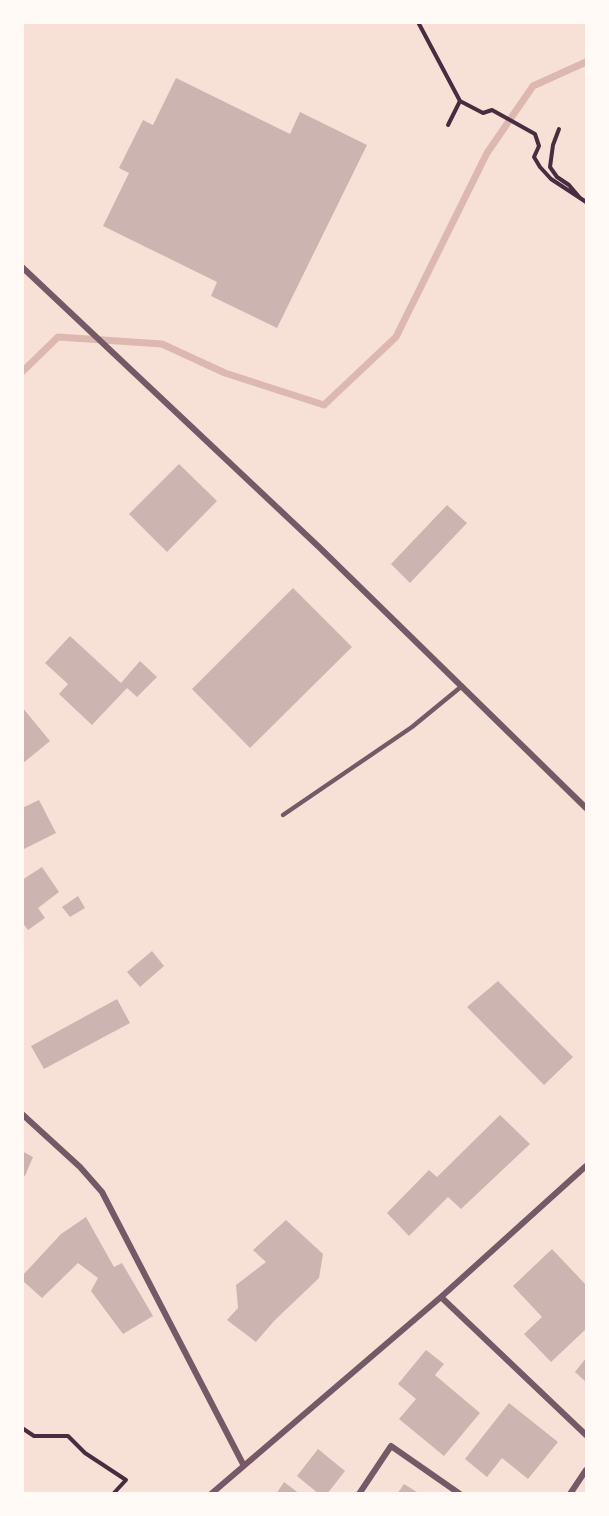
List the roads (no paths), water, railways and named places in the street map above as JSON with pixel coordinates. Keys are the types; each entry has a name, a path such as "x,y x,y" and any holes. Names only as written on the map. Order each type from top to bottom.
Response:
{"street":[{"path":"22,267 319,547 586,808"},
{"path":"22,1114 80,1167 102,1192 243,1464"},
{"path":"211,1494 243,1464 441,1298 586,1166"},
{"path":"441,1298 586,1436"},
{"path":"359,1494 391,1446 460,1494"},
{"path":"570,1494 586,1470"}],"lane":[{"path":"283,815 412,727 462,686"}],"waterway":[{"path":"22,372 58,337 162,344 225,373 324,405 396,337 487,153 533,86 586,62"}]}
